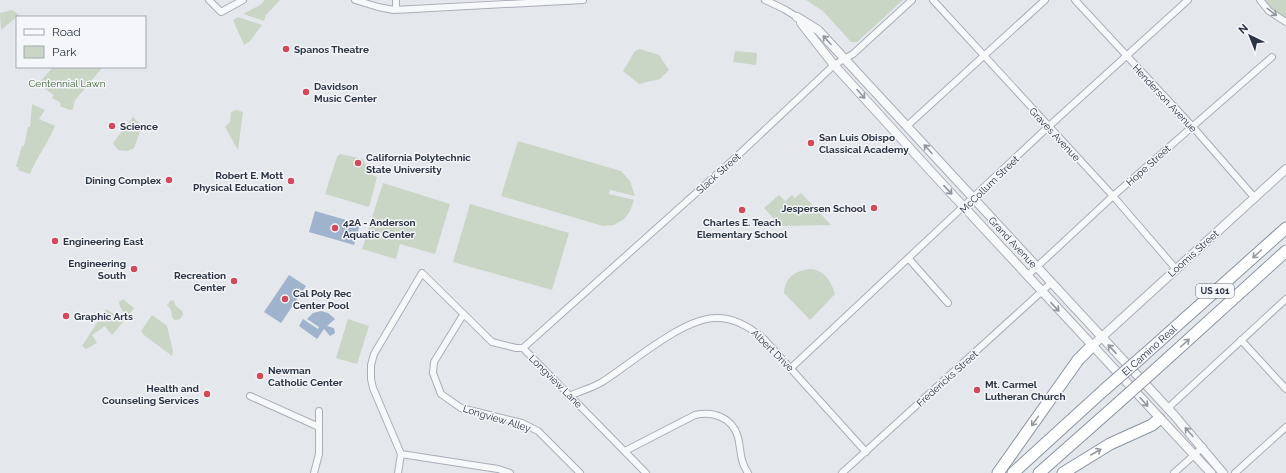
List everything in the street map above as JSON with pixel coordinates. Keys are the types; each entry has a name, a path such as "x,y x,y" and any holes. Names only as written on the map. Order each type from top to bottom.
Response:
{"highway":[{"name":"El Camino Real","path":"1014,473 1104,390 1286,228"},
{"name":"El Camino Real","path":"1039,473 1286,251"},
{"path":"998,473 1078,360 1092,346"},
{"path":"1063,473 1104,447 1152,425 1159,419"}],"street":[{"path":"209,0 221,12 243,0"},
{"path":"355,0 378,7 396,9 583,0"},
{"path":"396,0 396,9"},
{"name":"Grand Avenue","path":"765,0 784,8 818,30 908,126 1100,337 1168,408 1223,473"},
{"name":"Slack Street","path":"523,348 696,193 834,65 853,54 912,0"},
{"name":"Graves Avenue","path":"933,0 1048,127 1113,196 1176,268"},
{"path":"908,126 1046,0"},
{"name":"Henderson Avenue","path":"1075,0 1192,126 1254,197"},
{"name":"McCollum Street","path":"791,368 909,259 1048,127 1188,0"},
{"path":"1260,0 1269,11 1286,22"},
{"name":"Grand Avenue","path":"797,17 834,65 1041,292 1211,473"},
{"name":"Hope Street","path":"1027,276 1113,196 1272,57"},
{"name":"Loomis Street","path":"1092,346 1100,337 1286,169"},
{"path":"909,259 948,303"},
{"name":"Longview Lane","path":"401,454 373,388 371,365 374,354 422,273 492,342 516,348 523,348 571,395 646,473"},
{"name":"Fredericks Street","path":"842,473 1051,283"},
{"path":"1159,419 1168,408 1286,299"},
{"name":"Longview Alley","path":"463,315 434,362 433,373 441,394 461,408 522,423 538,431 580,473"},
{"name":"Albert Drive","path":"571,395 600,383 680,329 696,321 715,318 733,320 750,327 764,338 866,452"},
{"path":"1241,340 1286,389"},
{"path":"250,396 319,427"},
{"path":"314,473 319,454 319,411"},
{"path":"625,451 695,415 708,413 715,414 727,420 735,430 742,462 748,473"},
{"path":"1235,473 1286,427"},
{"path":"1174,473 1202,447"},
{"path":"398,473 401,454 498,469 510,473"}],"green space":[{"path":"265,0 280,0 266,15 264,21 243,14 260,5"},
{"path":"806,0 903,0 857,42 851,42 823,11"},
{"path":"1263,0 1286,0 1286,19 1274,12"},
{"path":"12,10 19,15 1,30 0,13"},
{"path":"238,17 262,25 250,41 244,45 233,20"},
{"path":"640,49 659,55 669,70 660,79 639,84 623,71 635,51"},
{"path":"735,51 757,53 756,65 733,62"},
{"name":"Centennial Lawn","path":"52,68 102,68 75,100 73,109 70,110 60,106 61,103 52,98 54,95 38,84"},
{"path":"32,104 45,110 39,119 55,126 30,174 18,170 19,168 16,166 22,146 24,146 28,127 30,127"},
{"path":"236,110 243,112 238,150 225,127 230,122 231,112"},
{"path":"133,117 142,126 134,148 128,151 118,150 113,143"},
{"path":"518,141 621,171 630,181 635,196 610,190 609,194 634,200 630,211 624,219 614,225 603,226 501,196"},
{"path":"340,154 363,159 370,174 377,177 369,207 325,194 337,157"},
{"path":"383,183 450,204 435,254 400,244 396,259 362,249"},
{"path":"801,193 831,225 781,226 764,208 779,195 785,201 792,195 795,198"},
{"path":"470,204 569,233 552,290 453,262"},
{"path":"810,269 823,274 826,277 835,294 810,320 784,293 786,283 795,273"},
{"path":"123,299 134,308 128,316 123,312 119,304 119,302"},
{"path":"171,300 174,301 176,306 182,311 183,315 180,319 175,320 172,317 171,310 167,305"},
{"path":"106,309 124,321 112,335 105,326 92,335 97,343 86,349 82,346"},
{"path":"152,315 167,326 173,351 172,356 144,335 141,331"},
{"path":"348,319 369,326 357,364 336,358"}],"water":[{"name":"42A - Anderson Aquatic Center","path":"315,211 360,224 354,245 309,232"},
{"name":"Cal Poly Rec Center Pool","path":"289,275 306,286 281,323 264,312"},
{"path":"321,311 328,313 335,319 327,326 334,328 335,333 330,336 324,329 317,339 299,326 303,319 318,329 319,327 307,319 313,313"}],"place":[{"name":"Spanos Theatre","path":"286,49"},
{"name":"Davidson Music Center","path":"306,92"},
{"name":"Science","path":"112,126"},
{"name":"San Luis Obispo Classical Academy","path":"811,143"},
{"name":"California Polytechnic State University","path":"358,163"},
{"name":"Dining Complex","path":"169,180"},
{"name":"Robert E. Mott Physical Education","path":"291,181"},
{"name":"Jespersen School","path":"874,208"},
{"name":"Charles E. Teach Elementary School","path":"742,210"},
{"name":"42A - Anderson Aquatic Center","path":"335,228"},
{"name":"Engineering East","path":"55,241"},
{"name":"Engineering South","path":"134,269"},
{"name":"Recreation Center","path":"234,281"},
{"name":"Cal Poly Rec Center Pool","path":"285,299"},
{"name":"Graphic Arts","path":"66,316"},
{"name":"Newman Catholic Center","path":"260,376"},
{"name":"Mt. Carmel Lutheran Church","path":"977,390"},
{"name":"Health and Counseling Services","path":"207,394"}]}
